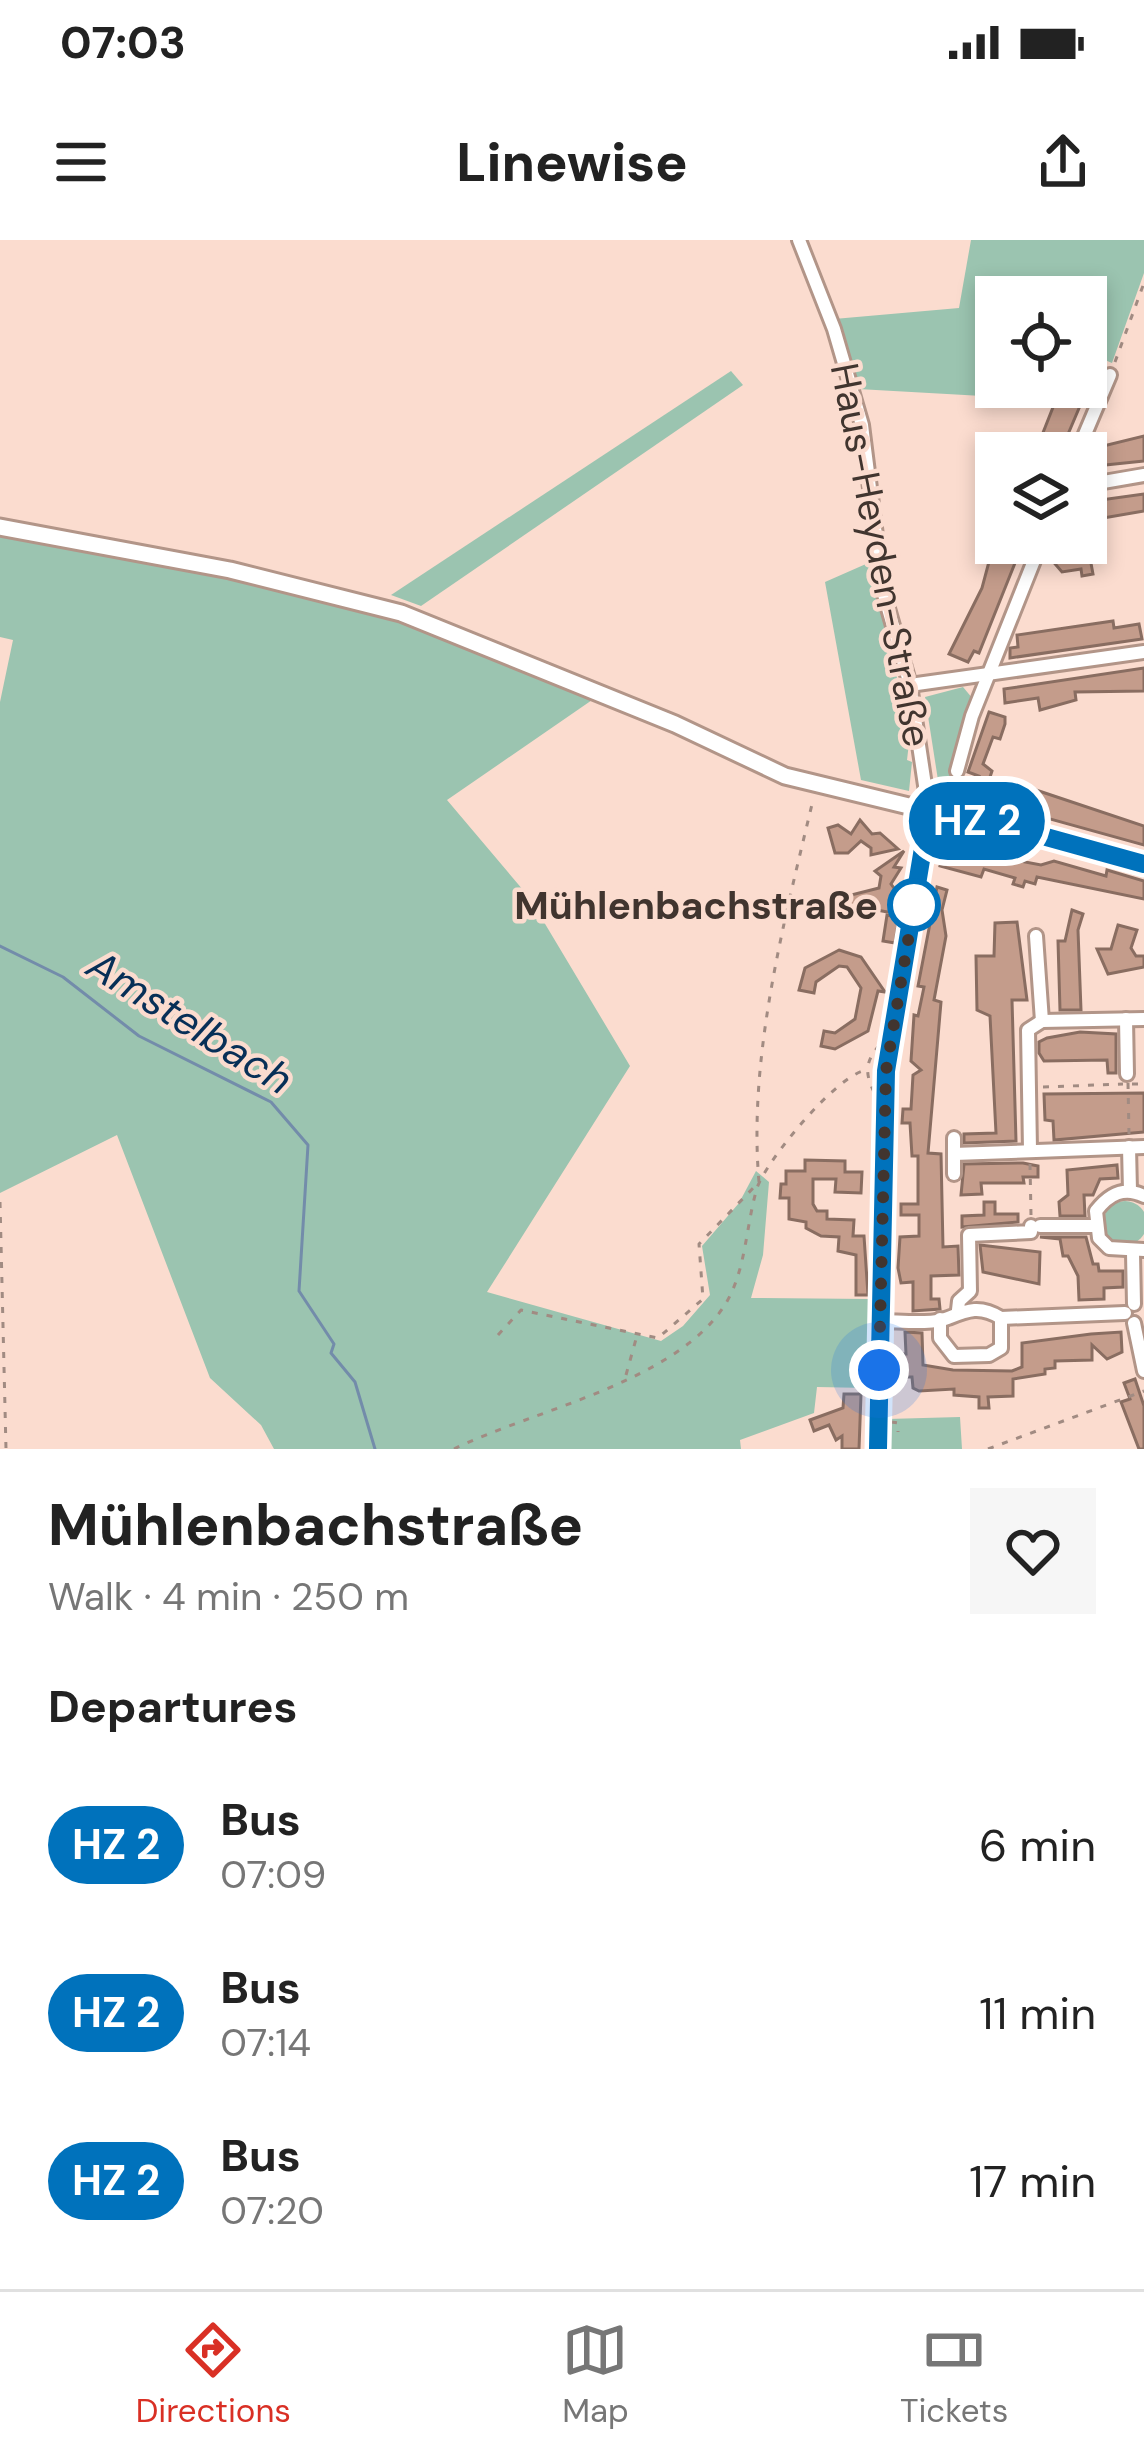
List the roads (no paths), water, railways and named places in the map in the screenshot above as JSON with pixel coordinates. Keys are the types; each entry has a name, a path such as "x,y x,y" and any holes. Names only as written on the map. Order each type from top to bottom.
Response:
{"street":[{"name":"Haus-Heyden-Straße","path":"800,240 856,402 883,591 910,685 929,812 886,1071 878,1449"},
{"path":"1086,432 1110,375"},
{"path":"1107,481 1144,475"},
{"path":"0,527 230,570 401,613 675,724 764,769 1144,863"},
{"path":"957,771 1033,564"},
{"path":"910,685 1144,652"},
{"path":"1036,936 1042,1021"},
{"path":"1030,1150 1028,1030 1042,1021 1144,1018"},
{"path":"1126,1019 1128,1079"},
{"path":"954,1138 954,1174"},
{"path":"954,1154 1137,1147 1137,1194 1103,1202 1096,1226 1108,1248 1139,1252 1136,1313 1144,1371"},
{"path":"958,1310 959,1301 970,1292 968,1235 1031,1232 1035,1226 1096,1226"},
{"path":"880,1322 940,1319 958,1310 988,1310 1001,1318 1136,1313"},
{"path":"940,1319 946,1348 954,1356 972,1356 1000,1348 1001,1318"}],"waterway":[{"name":"Amstelbach","path":"0,946 63,977 139,1036 271,1102 308,1145 299,1291 334,1344 331,1353 355,1382 375,1449"}],"place":[{"name":"Mühlenbachstraße","path":"914,905"}]}
